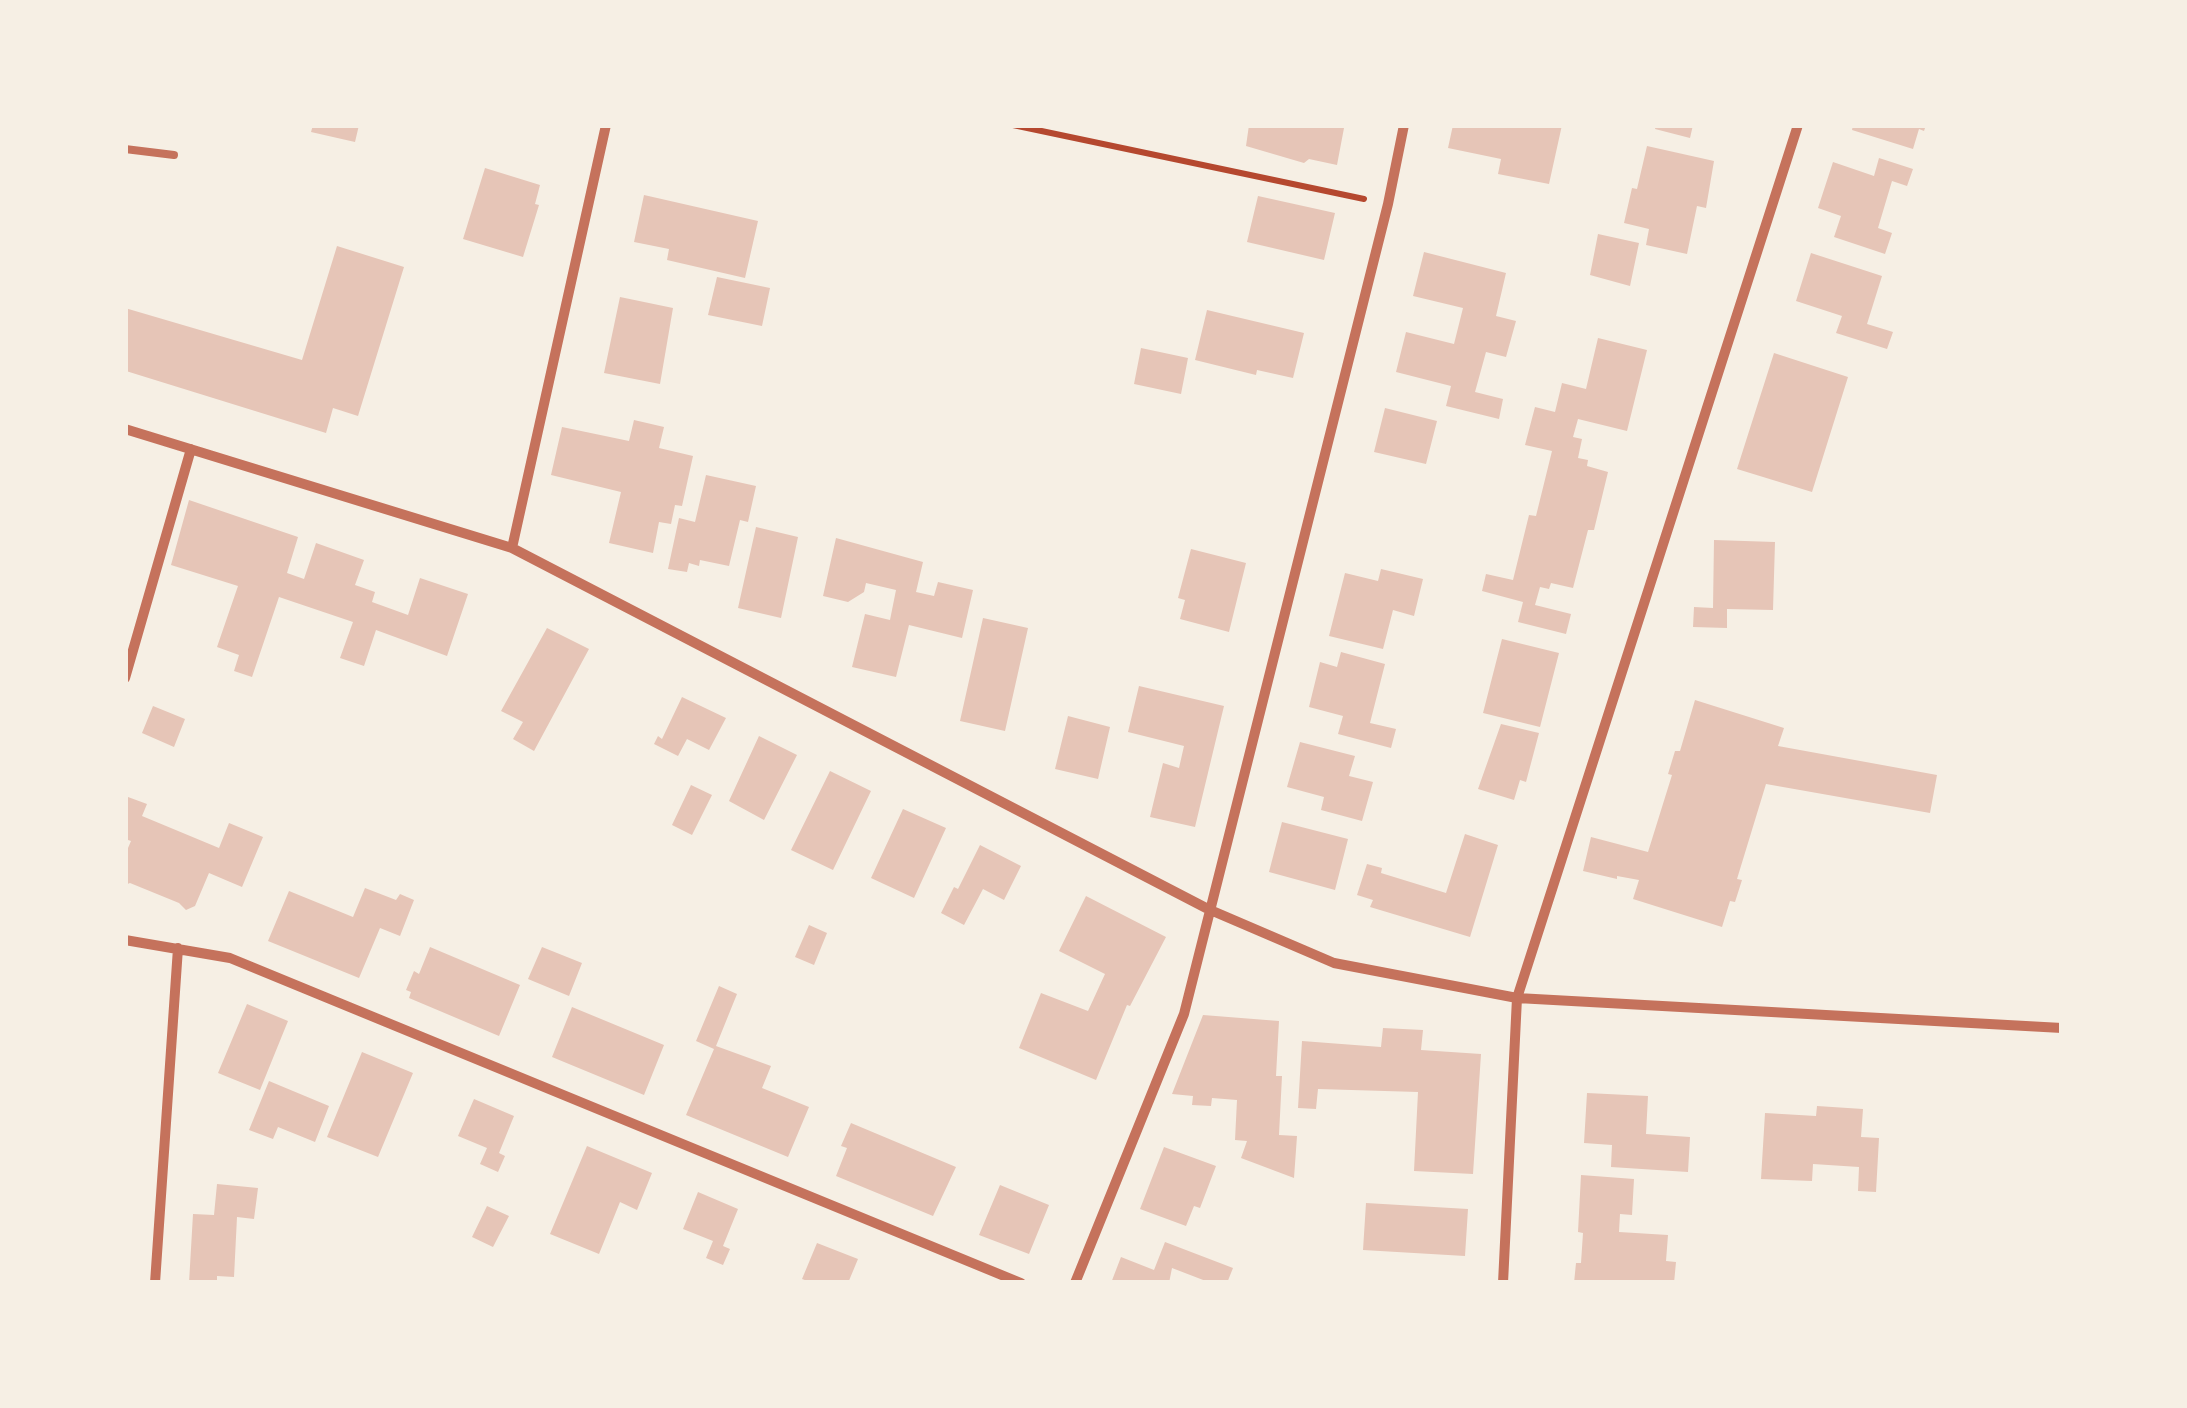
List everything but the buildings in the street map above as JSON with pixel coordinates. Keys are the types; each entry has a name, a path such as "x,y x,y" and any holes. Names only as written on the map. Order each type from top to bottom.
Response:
{"street":[{"path":"512,548 606,125"},
{"path":"1076,1283 1184,1014 1388,204 1404,125"},
{"path":"1502,1283 1517,998 1798,125"},
{"path":"125,430 512,548 1208,909 1334,963 1517,998 2062,1028"},
{"path":"125,678 192,449"},
{"path":"125,940 230,958 1021,1283"},
{"path":"155,1283 178,948"}],"lane":[{"path":"125,149 174,155"}],"path":[{"path":"1013,125 1388,204"}]}
